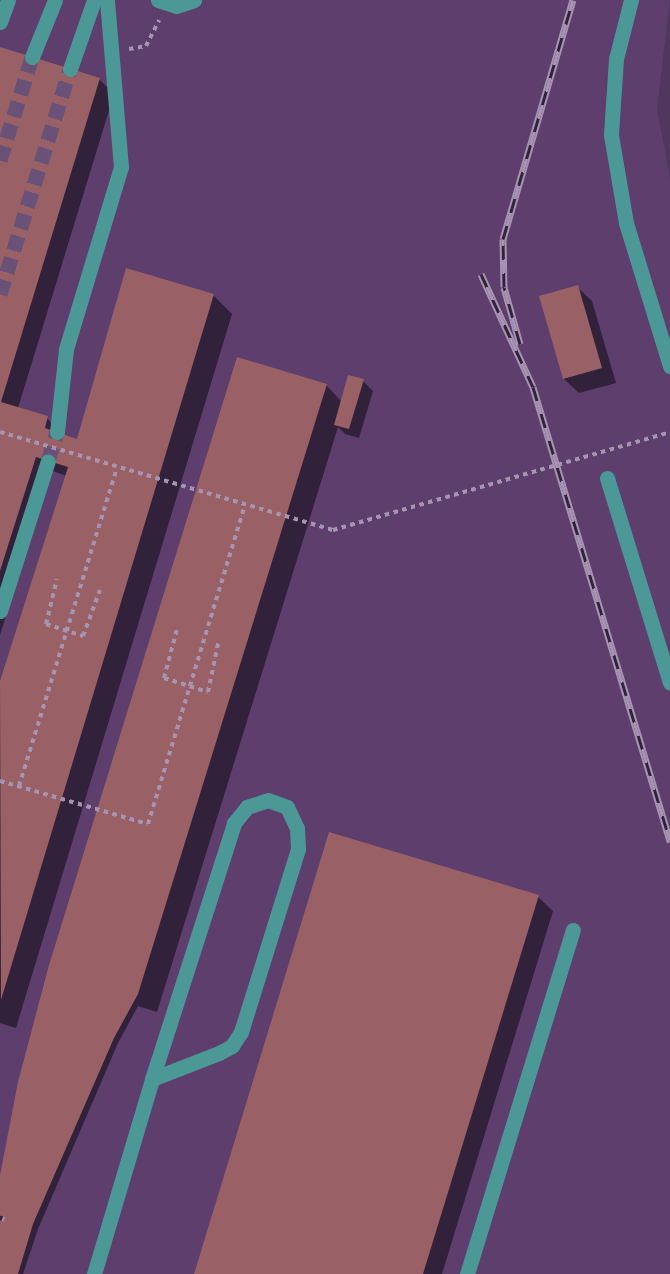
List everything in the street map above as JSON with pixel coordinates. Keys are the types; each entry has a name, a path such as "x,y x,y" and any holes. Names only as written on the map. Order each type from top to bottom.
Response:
{"lane":[{"path":"0,22 8,0"},
{"path":"32,57 54,0"},
{"path":"70,69 94,0"},
{"path":"57,432 66,349 121,167 107,0"},
{"path":"158,0 176,6 194,0"},
{"path":"631,0 616,59 611,135 626,223 670,366"},
{"path":"0,611 48,461"},
{"path":"608,478 670,683"},
{"path":"93,1274 152,1079 234,823 247,807 268,800 287,807 297,828 298,849 241,1032 232,1046 219,1053 152,1079"},
{"path":"466,1274 573,930"}],"path":[{"path":"0,432 333,530 670,432"},
{"path":"19,786 117,468"},
{"path":"0,781 148,824 245,505"},
{"path":"57,579 46,624 83,636 100,590"},
{"path":"177,629 164,678 208,692 219,639"}],"shaded area":[{"path":"0,0 670,0 657,109 670,178 670,1274 0,1274"}],"building":[{"path":"0,47 100,78 1,402 48,416 45,428 77,439 126,268 214,294 1,1000 0,681 68,467 36,457 0,571"},
{"path":"578,285 602,368 563,379 539,296"},
{"path":"237,357 327,384 138,994 114,1038 33,1224 18,1274 0,1274 0,1175 18,1082 49,965"},
{"path":"348,375 364,379 349,429 334,425"},
{"path":"329,832 539,895 423,1274 194,1274"}],"tunnel":[{"path":"0,160 32,57"},
{"path":"0,294 70,69"},
{"path":"48,461 57,432"}],"railway":[{"path":"520,344 504,287 503,239 573,0"},
{"path":"481,274 533,387 670,842"},
{"path":"0,1220 2,1215"}]}
